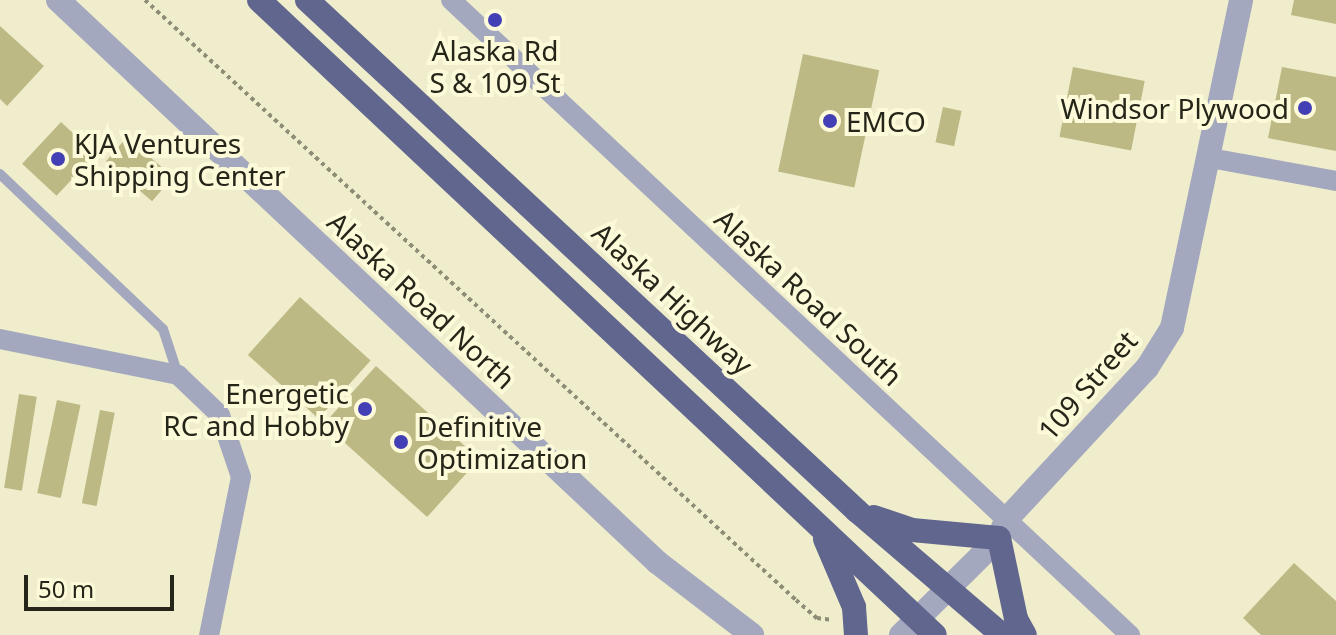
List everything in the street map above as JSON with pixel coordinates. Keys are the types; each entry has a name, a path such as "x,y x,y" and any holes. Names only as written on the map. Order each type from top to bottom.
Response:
{"highway":[{"path":"259,0 818,526 918,630"},
{"name":"Alaska Highway","path":"307,0 857,511 952,589 1002,635"},
{"path":"857,511 912,530 1003,529 1012,608 1025,635"},
{"path":"818,526 854,607 856,635"}],"street":[{"name":"Alaska Road North","path":"58,0 657,562 752,635"},
{"name":"Alaska Road South","path":"451,0 1003,529 1130,635"},
{"name":"109 Street","path":"918,630 1162,346 1182,300 1241,0"},
{"path":"1210,158 1336,181"},
{"path":"0,339 178,375 220,415 241,477 209,635"}],"lane":[{"path":"0,174 163,329 178,375"}],"path":[{"path":"145,0 796,600 829,622 854,607"}],"building":[{"path":"1294,0 1336,0 1336,24 1291,15"},
{"path":"0,26 44,66 7,106 0,99"},
{"name":"EMCO","path":"803,54 879,70 854,188 778,171"},
{"path":"1073,67 1145,81 1131,151 1059,137"},
{"name":"Windsor Plywood","path":"1282,67 1336,77 1336,151 1268,138"},
{"path":"943,107 962,111 954,146 936,142"},
{"name":"KJA Ventures Shipping Center","path":"61,122 95,154 56,196 22,164"},
{"path":"127,137 173,177 152,201 106,161"},
{"path":"300,297 371,361 318,419 248,355"},
{"path":"376,366 479,459 427,517 324,424"},
{"path":"19,394 37,397 22,491 4,488"},
{"path":"57,400 80,405 61,498 37,493"},
{"path":"100,410 115,413 97,506 82,503"},
{"path":"1294,563 1336,601 1336,635 1261,635 1243,618"}],"place":[{"name":"Alaska Rd S & 109 St","path":"495,20"},
{"name":"Windsor Plywood","path":"1305,108"},
{"name":"EMCO","path":"830,121"},
{"name":"KJA Ventures Shipping Center","path":"58,159"},
{"name":"Energetic RC and Hobby","path":"365,409"},
{"name":"Definitive Optimization","path":"401,442"}]}
